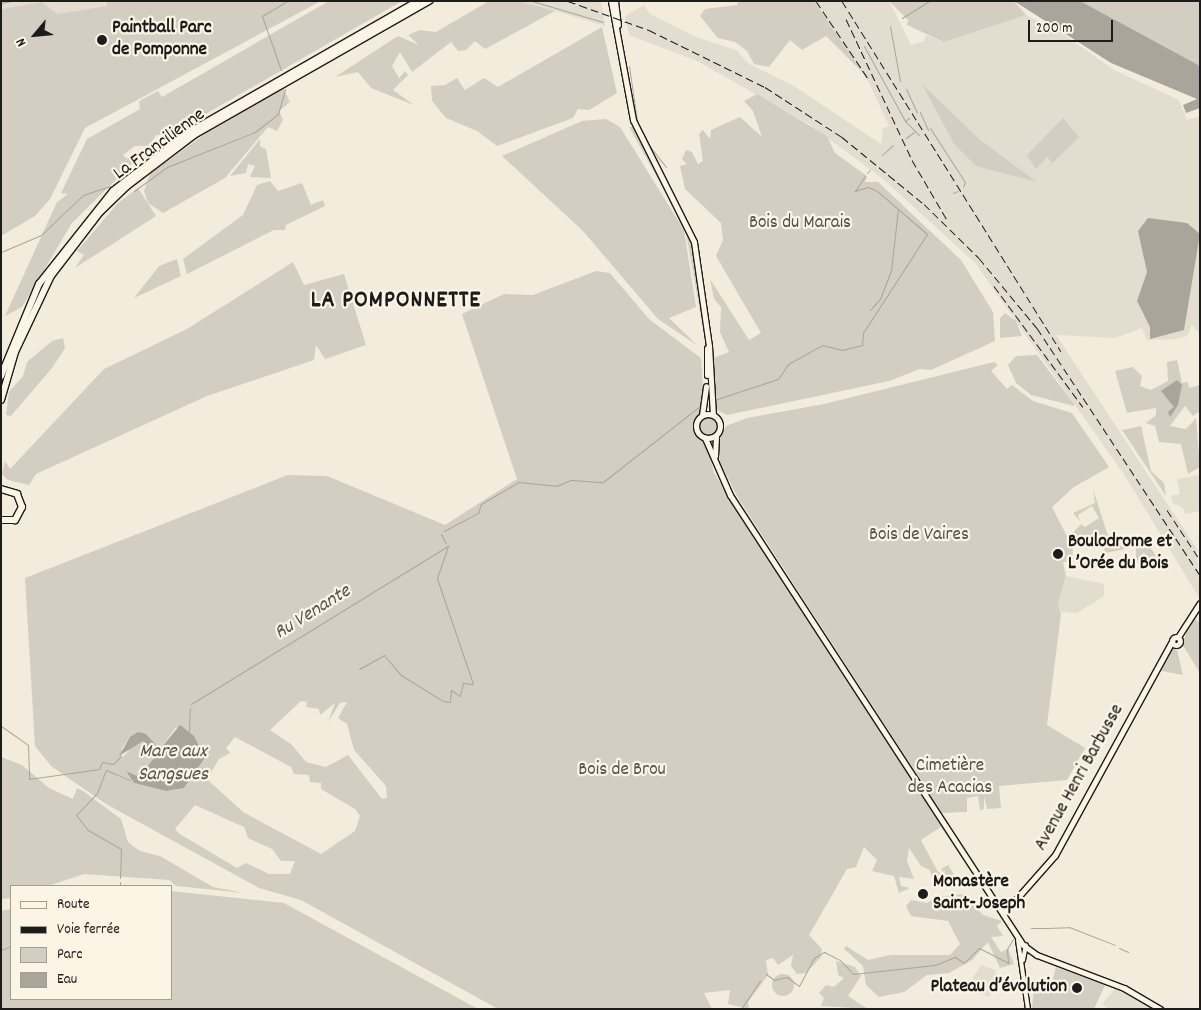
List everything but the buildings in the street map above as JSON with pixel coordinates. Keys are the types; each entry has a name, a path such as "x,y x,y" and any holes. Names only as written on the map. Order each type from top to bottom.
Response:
{"highway":[{"name":"La Francilienne","path":"1,376 39,284 113,191 191,130 418,1"},
{"name":"La Francilienne","path":"1,400 18,344 51,276 100,212 127,186 202,130 429,1"},
{"path":"1,489 17,494 22,507 15,520 1,520"}],"main road":[{"path":"611,1 634,124 690,228 707,333 713,414 721,425 716,436 719,474"},
{"path":"615,1 634,124"},
{"path":"707,333 702,415 696,428 705,438 719,474 1026,950 1113,984 1160,1009"},
{"path":"702,415 713,414"},
{"path":"705,438 716,436"},
{"name":"Avenue Henri Barbusse","path":"1003,914 1055,856 1172,644 1180,642 1178,637 1200,603"},
{"path":"1026,950 1107,979 1165,1009"}],"street":[{"path":"1026,950 1022,962 1028,1009"}],"shaded area":[{"path":"1,1 107,1 107,6 57,14 42,2 1,9"},
{"path":"519,1 601,1 605,26 555,11"},
{"path":"814,1 889,1 911,45 924,41 926,35 944,42 1026,15 1060,32 1114,70 1179,100 1187,120 1200,116 1200,334 1192,325 1187,336 1175,339 1147,340 1142,328 1115,338 1056,335 1197,549 1200,599 1123,473 975,263 883,179 809,124 697,61 629,35 625,16 644,5 650,14 696,37 736,50 749,64 794,86 881,144 883,128 889,126 869,83"},
{"path":"1199,475 1200,511 1185,514 1183,508 1173,503 1171,496 1180,494 1177,479"},
{"path":"1066,576 1104,584 1104,596 1077,613 1061,612 1058,603"},
{"path":"981,965 995,970 997,977 989,997 967,987"},
{"path":"1115,989 1129,994 1153,1009 1109,1009 1102,1004"}],"green space":[{"path":"107,1 321,1 85,128 50,199 35,216 1,236 1,9 42,2 57,14 107,6"},
{"path":"329,1 402,1 171,134 156,135 149,146 135,146 123,155 127,159 139,151 142,154 72,223 22,307 5,316 57,202 68,194 61,193 87,139 140,109 139,101 158,91 162,97"},
{"path":"489,1 519,1 555,11 485,49 475,41 466,50 458,51 451,42 412,72 400,52 392,66 399,78 405,71 408,75 393,90 414,105 371,88 358,72 335,77 398,36 419,45 408,35 420,30 436,32"},
{"path":"738,1 814,1 863,73 826,36 802,50 790,40 769,67 754,64 747,51 735,42 718,38 700,16 705,9 737,5"},
{"path":"889,1 1014,1 1026,15 944,42 907,25 908,20"},
{"path":"1080,1 1200,1 1200,66 1158,47"},
{"path":"602,27 617,93 589,110 578,109 573,118 497,146 477,131 446,118 432,101 431,86 445,85 457,78 465,90 484,78 498,87"},
{"path":"922,84 979,139 1037,182 976,166 954,144"},
{"path":"283,88 290,102 279,111 283,120 277,131 268,127 225,178 163,213 148,203 144,191 150,174 205,134"},
{"name":"Bois du Marais","path":"757,94 827,136 835,153 867,176 865,182 878,182 961,260 993,312 995,341 931,370 920,369 889,381 727,415 712,407 713,358 729,352 720,332 721,307 714,299 710,279 749,340 761,333 716,256 723,240 721,223 685,189 680,166 687,164 682,159 686,150 692,152 698,164 703,161 699,134 703,130 710,139 711,130 740,117 762,137 753,111 744,101"},
{"path":"1063,118 1079,137 1041,174 1052,162 1047,157 1036,169 1027,155"},
{"path":"606,119 620,127 684,230 696,307 669,318 698,346 658,319 583,231 502,156 582,121"},
{"path":"629,127 634,127 686,223 692,241 703,329 685,227"},
{"path":"260,139 260,146 266,149 271,178 250,177 255,166 248,164 246,173 230,176"},
{"path":"270,181 278,191 302,183 311,205 323,200 325,206 286,225 285,230 274,230 187,274 183,259 243,215 257,185"},
{"path":"138,188 156,216 75,268 84,255 77,251 118,203"},
{"path":"177,259 181,276 134,298 159,266"},
{"path":"293,262 304,285 344,274 366,345 325,359 316,345 314,360 207,396 36,474 29,485 8,480 2,474 5,461 10,469 104,369 187,329"},
{"name":"Bois de Brou","path":"596,271 610,273 649,319 701,358 704,406 693,426 707,443 714,473 971,872 941,827 921,840 938,872 944,874 941,869 948,865 962,887 934,884 930,870 921,866 909,848 907,861 914,879 899,877 901,886 910,888 899,893 894,876 872,871 877,860 864,847 856,867 847,869 809,935 822,949 821,957 806,973 797,974 791,966 793,955 778,965 773,958 766,960 768,975 748,1002 749,1009 728,1004 730,990 704,993 712,1009 498,1009 301,900 259,888 106,804 51,766 35,746 25,578 288,475 327,476 445,525 517,479 462,314 504,294 533,295","holes":["301,701 307,702 306,707 319,709 320,715 335,703 328,722 340,703 347,702 338,718 347,724 354,750 386,786 387,798 382,799 348,755 326,767 306,762 292,745 270,730","176,727 205,758 184,788 166,791 134,783 126,771 139,777 154,758 143,741 137,741 122,758 122,748 130,737 146,734 160,749","235,737 291,767 294,774 309,775 310,782 321,783 321,789 355,809 360,816 355,831 321,854 243,812 207,779 219,759 230,753 226,748","195,805 244,827 248,838 272,849 281,861 295,861 290,874 269,874 246,863 237,868 180,834 175,829"]},
{"path":"1005,313 1016,321 1022,336 1000,338 1000,318"},
{"path":"63,338 65,348 52,368 11,416 6,415 9,392 23,376 27,362 52,341"},
{"path":"1037,355 1074,406 1031,395 1016,383 1008,365 1016,356"},
{"path":"1177,360 1182,383 1188,382 1189,388 1200,385 1200,411 1193,416 1185,406 1170,426 1186,429 1196,418 1200,467 1188,474 1181,444 1159,442 1155,426 1146,423 1156,415 1156,408 1127,413 1115,371 1133,367 1142,376 1140,386 1151,390 1168,381 1167,362"},
{"name":"Bois de Vaires","path":"994,362 998,365 991,371 1007,389 1012,385 1033,401 1072,413 1109,467 1074,487 1052,507 1073,548 1072,562 1063,562 1066,576 1058,603 1061,614 1047,725 1085,748 1067,780 999,786 1001,808 987,809 984,796 984,809 980,810 978,796 967,798 967,812 942,813 738,498 720,462 718,443 726,426 747,418 824,404"},
{"path":"708,415 716,418 719,426 716,434 708,437 700,434 697,426 700,418"},
{"path":"1141,426 1151,471 1164,483 1166,496 1122,430"},
{"path":"1093,489 1108,536 1125,549 1105,553 1102,537 1081,541 1070,536 1081,524 1085,527 1099,518 1092,506 1078,515 1080,521 1073,513 1095,503"},
{"path":"1136,548 1151,548 1164,570 1148,565 1144,552 1136,564"},
{"path":"1193,618 1200,623 1200,673 1182,644"},
{"path":"1173,647 1177,650 1183,675 1161,671"},
{"path":"1,757 22,765 49,788 73,799 77,788 83,791 121,819 128,842 140,851 160,856 213,887 244,893 176,886 169,880 84,874 51,885 10,885 10,898 1,899"},
{"path":"172,891 284,903 478,1009 1,1009 1,911 10,909 10,1000 172,1000"},
{"path":"964,894 983,915 1002,921 997,926 1003,936 991,937 1001,952 1008,949 1014,964 1000,968 988,942 972,960 949,973 927,975 904,992 879,997 866,985 863,966 844,949 846,946 868,960 890,955 950,955 960,944 948,921 911,916 906,906 911,900 927,903 938,897"},
{"path":"836,961 855,967 861,976 848,996 868,1009 821,1006 824,998 819,993 826,985 834,987 844,978 838,975"},
{"path":"1056,967 1105,985 1094,1009 1032,1009 1034,985 1052,982"},
{"path":"783,974 791,977 794,985 791,993 783,996 775,993 772,985 775,977"}],"water":[{"path":"1014,1 1080,1 1200,66 1200,108 1186,113 1183,105 1197,99 1111,63"},
{"path":"1148,218 1187,223 1200,234 1184,330 1150,339 1150,327 1137,301 1147,272 1138,231"},
{"path":"1177,380 1182,385 1178,405 1170,417 1168,412 1174,407 1161,391"},
{"name":"Mare aux Sangsues","path":"180,725 194,736 205,758 184,788 166,791 134,783 126,771 139,777 154,758 143,741 119,756 130,737 138,732 146,734 160,749"}],"waterway":[{"path":"1,3 11,1"},
{"path":"281,70 262,16 287,1"},
{"path":"532,1 603,22"},
{"path":"902,18 929,1"},
{"path":"890,26 900,81"},
{"path":"864,46 905,121"},
{"path":"629,66 637,121"},
{"path":"134,191 167,167 255,132 278,114 285,89"},
{"path":"906,89 917,113"},
{"path":"920,112 928,130"},
{"path":"909,118 905,121 919,135"},
{"path":"930,128 965,182 963,187"},
{"path":"906,138 914,132"},
{"path":"648,144 666,167"},
{"path":"882,155 893,145"},
{"path":"867,173 870,170"},
{"path":"714,400 778,379 788,364 822,345 842,350 862,345 863,333 927,234 877,191 868,187 855,191 865,176"},
{"path":"1,252 41,235 83,195 110,186"},
{"path":"953,193 958,191"},
{"path":"870,310 880,299 891,271 898,209"},
{"path":"444,531 478,513 481,504 519,482 556,486 571,480 603,482 700,406"},
{"path":"441,534 446,543"},
{"path":"359,669 384,655 401,675 443,701 450,702 451,690 460,696 463,683 473,684 437,578 448,546"},
{"name":"Ru Venante","path":"191,704 448,546"},
{"name":"Ru Venante","path":"189,731 190,708"},
{"name":"Ru Venante","path":"1,726 28,745 29,779 99,769 102,762 113,764 121,756"},
{"path":"120,878 121,849 87,829 76,815 97,793 106,770 130,780"},
{"path":"1046,928 1069,927 1115,945"},
{"path":"1031,928 1045,928"},
{"path":"766,974 774,980 787,977 799,986 814,958 824,952 840,960 853,974 935,965 955,957 964,963 979,948 1008,963 1007,949 1013,939"},
{"path":"1,950 10,946"},
{"path":"1119,948 1128,952"},
{"path":"741,1009 760,981"}],"railway":[{"path":"568,1 649,30 765,87 842,137 924,204 979,258 1037,328 1200,575"},
{"path":"816,1 867,77"},
{"path":"842,1 1061,351"},
{"path":"846,19 912,160 947,220"},
{"path":"994,286 1083,407"},
{"path":"1167,510 1200,560"}],"place":[{"name":"Paintball Parc de Pomponne","path":"102,40"},
{"name":"Boulodrome et L’Orée du Bois","path":"1058,554"},
{"name":"Monastère Saint-Joseph","path":"923,894"},
{"name":"Plateau d’évolution","path":"1077,988"}],"district":[{"name":"LA POMPONNETTE","path":"396,302"}],"park label":[{"name":"Cimetière des Acacias","path":"950,778"}]}
